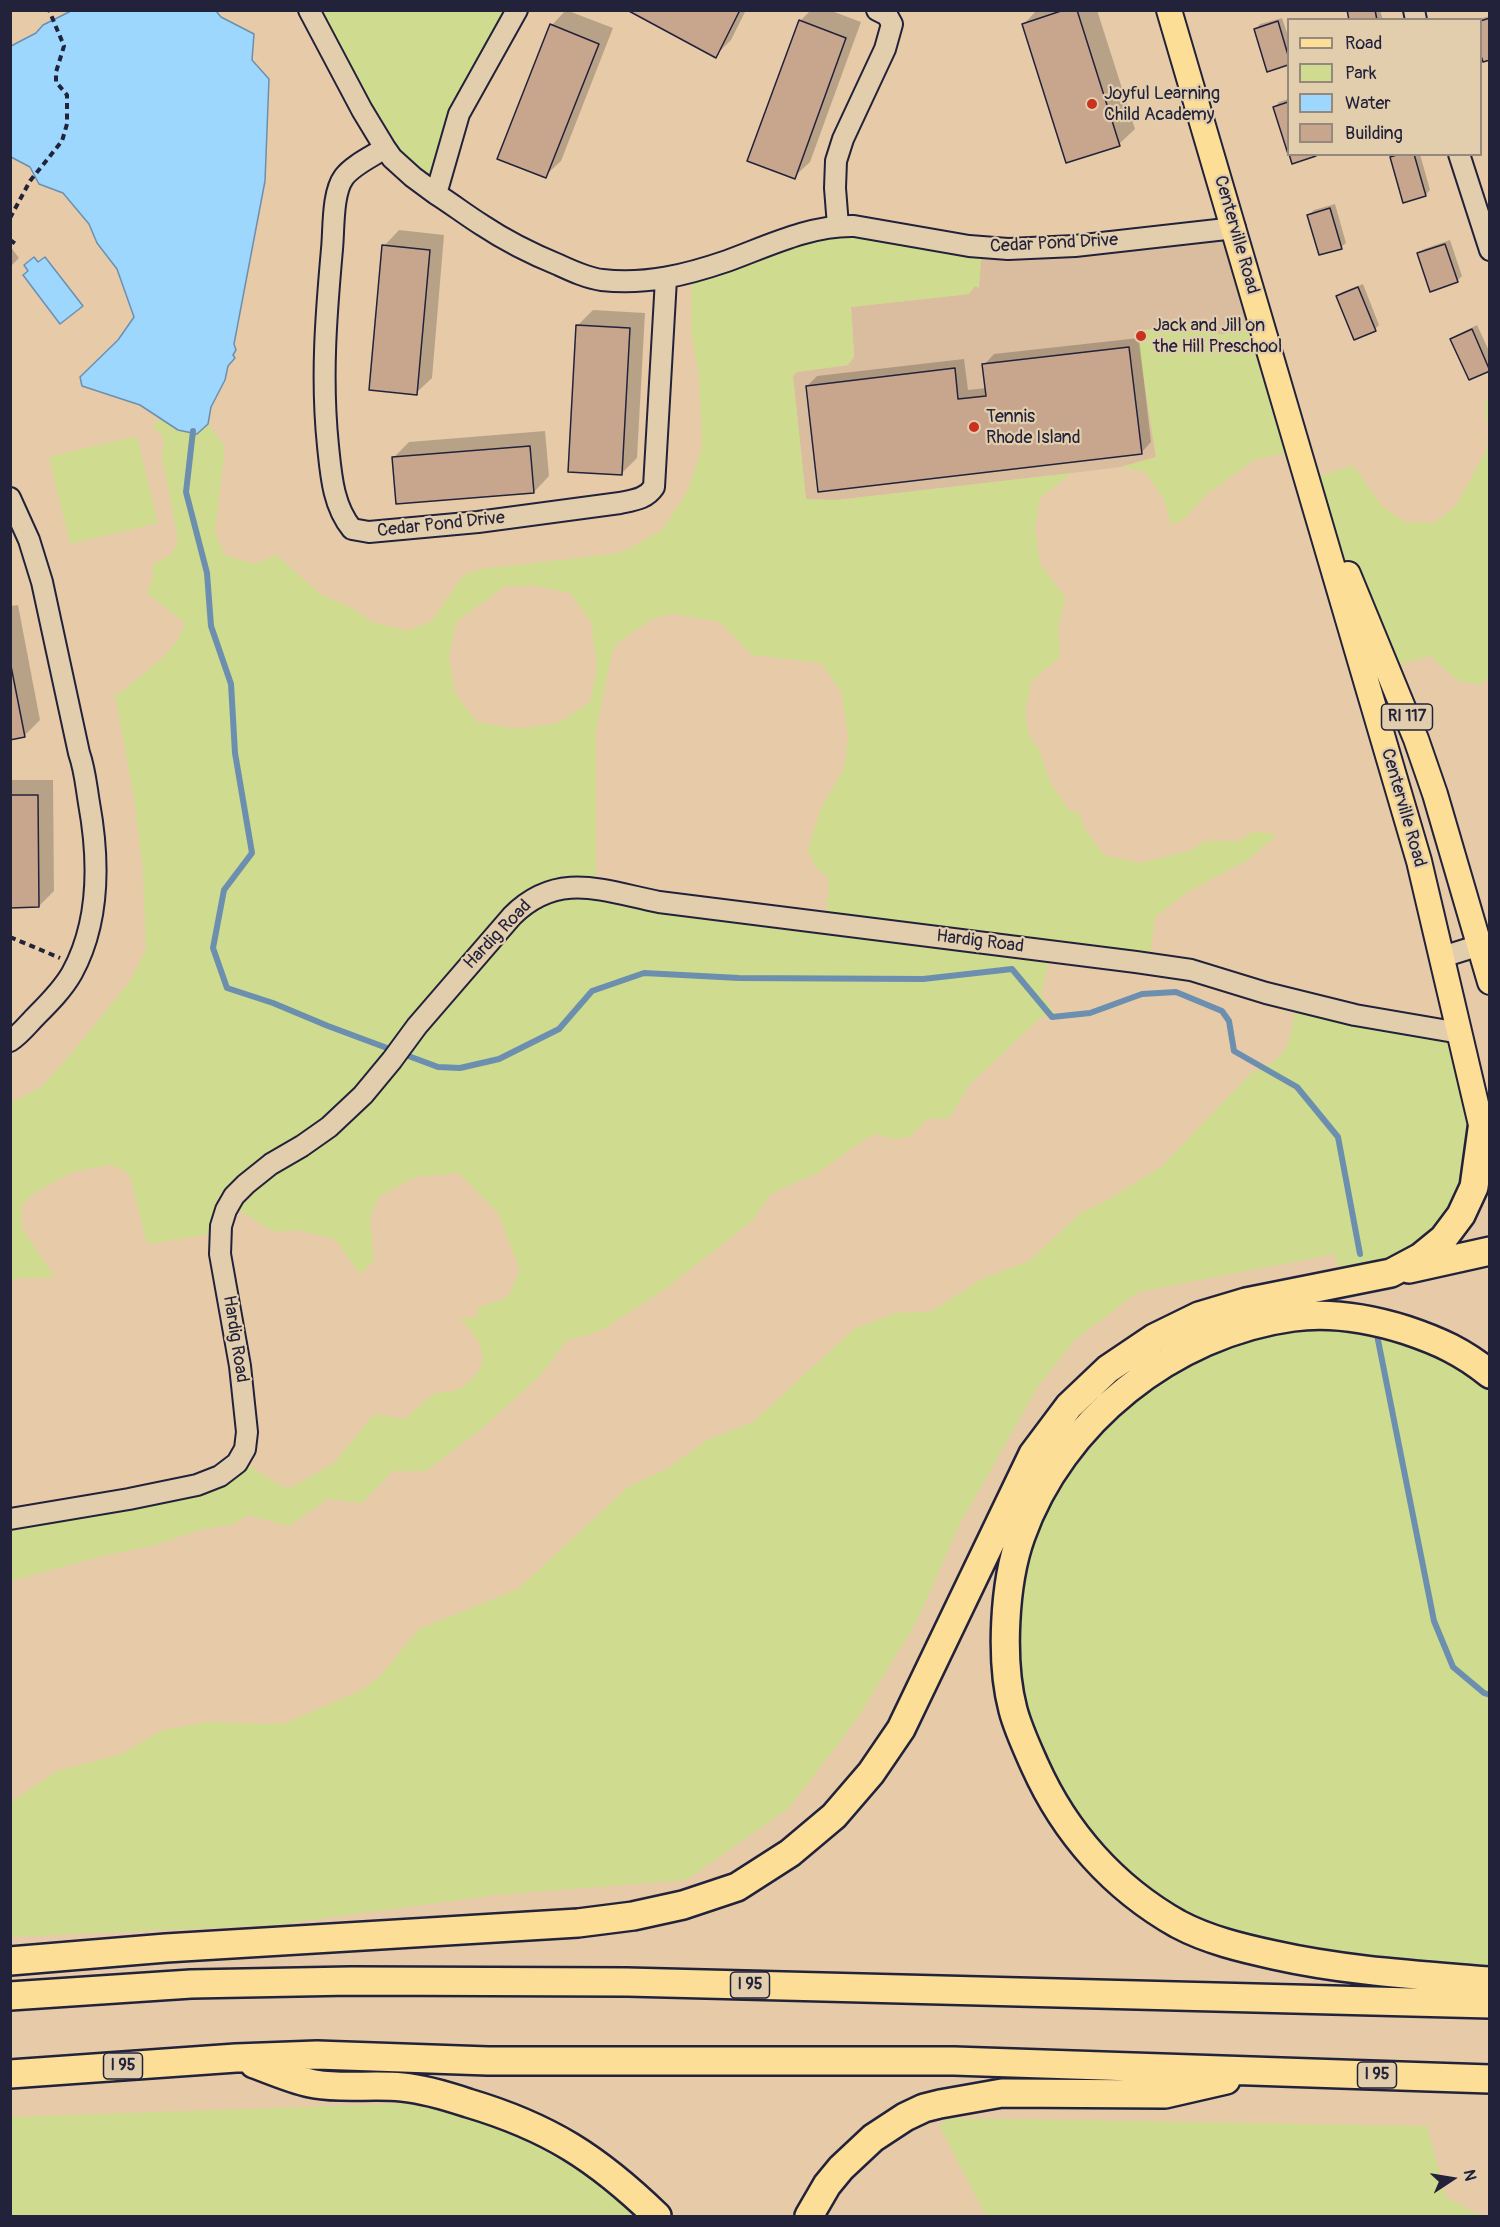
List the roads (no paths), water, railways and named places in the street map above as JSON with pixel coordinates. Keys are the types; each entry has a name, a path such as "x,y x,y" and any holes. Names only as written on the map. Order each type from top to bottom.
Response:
{"highway":[{"path":"1390,1273 1421,1257 1436,1245 1461,1215 1474,1187 1482,1129"},
{"path":"10,1961 166,1948 578,1923 633,1916 683,1905 737,1887 790,1853 834,1816 871,1773 901,1729 1033,1454 1069,1406 1108,1369 1154,1338 1199,1316 1246,1302 1490,1251"},
{"path":"1490,1374 1469,1357 1434,1339 1387,1324 1344,1317 1294,1317 1245,1327 1191,1349 1149,1373 1102,1410 1068,1450 1040,1494 1021,1535 1011,1573 1006,1617 1012,1708 1024,1741 1043,1784 1066,1821 1089,1854 1121,1884 1179,1924 1242,1948 1333,1966 1409,1975 1490,1980"},
{"name":"I 95","path":"10,1996 214,1984 351,1981 627,1982 1490,2004"},
{"name":"I 95","path":"10,2074 236,2058 317,2055 488,2061 954,2061 1490,2079"},
{"path":"236,2058 315,2084 403,2087 453,2098 503,2113 551,2135 591,2158 627,2187 657,2217"},
{"path":"809,2217 827,2185 841,2168 873,2138 905,2117 924,2108 1002,2093 1165,2094 1264,2071"}],"main road":[{"name":"Centerville Road","path":"1169,10 1235,228 1419,861 1490,1160"},
{"name":"Centerville Road","path":"1302,460 1416,739 1484,944 1490,982"}],"street":[{"name":"Cedar Pond Drive","path":"309,10 362,110 392,158 413,177 482,225 529,252 575,272 601,280 666,279 702,269 802,233 838,226 854,226 969,246 1008,249 1075,246 1235,228"},
{"path":"436,194 459,114 517,10"},
{"path":"838,226 835,188 836,161 843,139 885,49 892,24 887,15 877,10"},
{"name":"Cedar Pond Drive","path":"385,148 344,177 337,195 329,278 323,380 324,407 337,504 352,529 369,532 478,522 620,503 641,499 650,493 654,487 666,279"},
{"path":"1460,156 1490,250"},
{"path":"10,498 29,540 42,582 79,753 86,772 95,835 96,875 93,909 74,966 50,1004 10,1041"},
{"name":"Hardig Road","path":"10,1519 197,1485 220,1476 237,1463 245,1449 247,1432 238,1350 219,1243 226,1210 234,1196 252,1179 329,1128 363,1095 462,972 522,905 549,890 580,887 614,891 659,902 864,929 996,943 1191,970 1266,993 1355,1015 1460,1033"},
{"path":"1442,957 1484,944"}],"water":[{"path":"71,11 216,11 221,17 254,34 252,60 269,79 265,181 234,344 235,358 228,366 225,380 211,407 208,424 197,434 178,430 140,405 82,386 80,377 118,340 134,317 117,269 97,243 89,224 63,193 39,184 30,167 11,157 11,46 36,33 43,25"},
{"path":"34,257 38,262 45,257 83,306 60,324 23,275 28,271 24,265"}],"waterway":[{"path":"193,431 186,492 207,573 211,626 231,684 235,753 252,853 224,890 213,948 227,988 273,1003 438,1067 460,1068 499,1059 559,1029 592,991 644,973 739,978 923,979 1012,969 1052,1017 1090,1013 1142,994 1176,992 1222,1011 1229,1021 1234,1051 1297,1087 1338,1137 1360,1254"},
{"path":"1377,1335 1434,1621 1453,1667 1484,1693 1490,1695"}],"place":[{"name":"Joyful Learning Child Academy","path":"1092,104"},
{"name":"Jack and Jill on the Hill Preschool","path":"1141,336"},
{"name":"Tennis Rhode Island","path":"974,427"}]}
